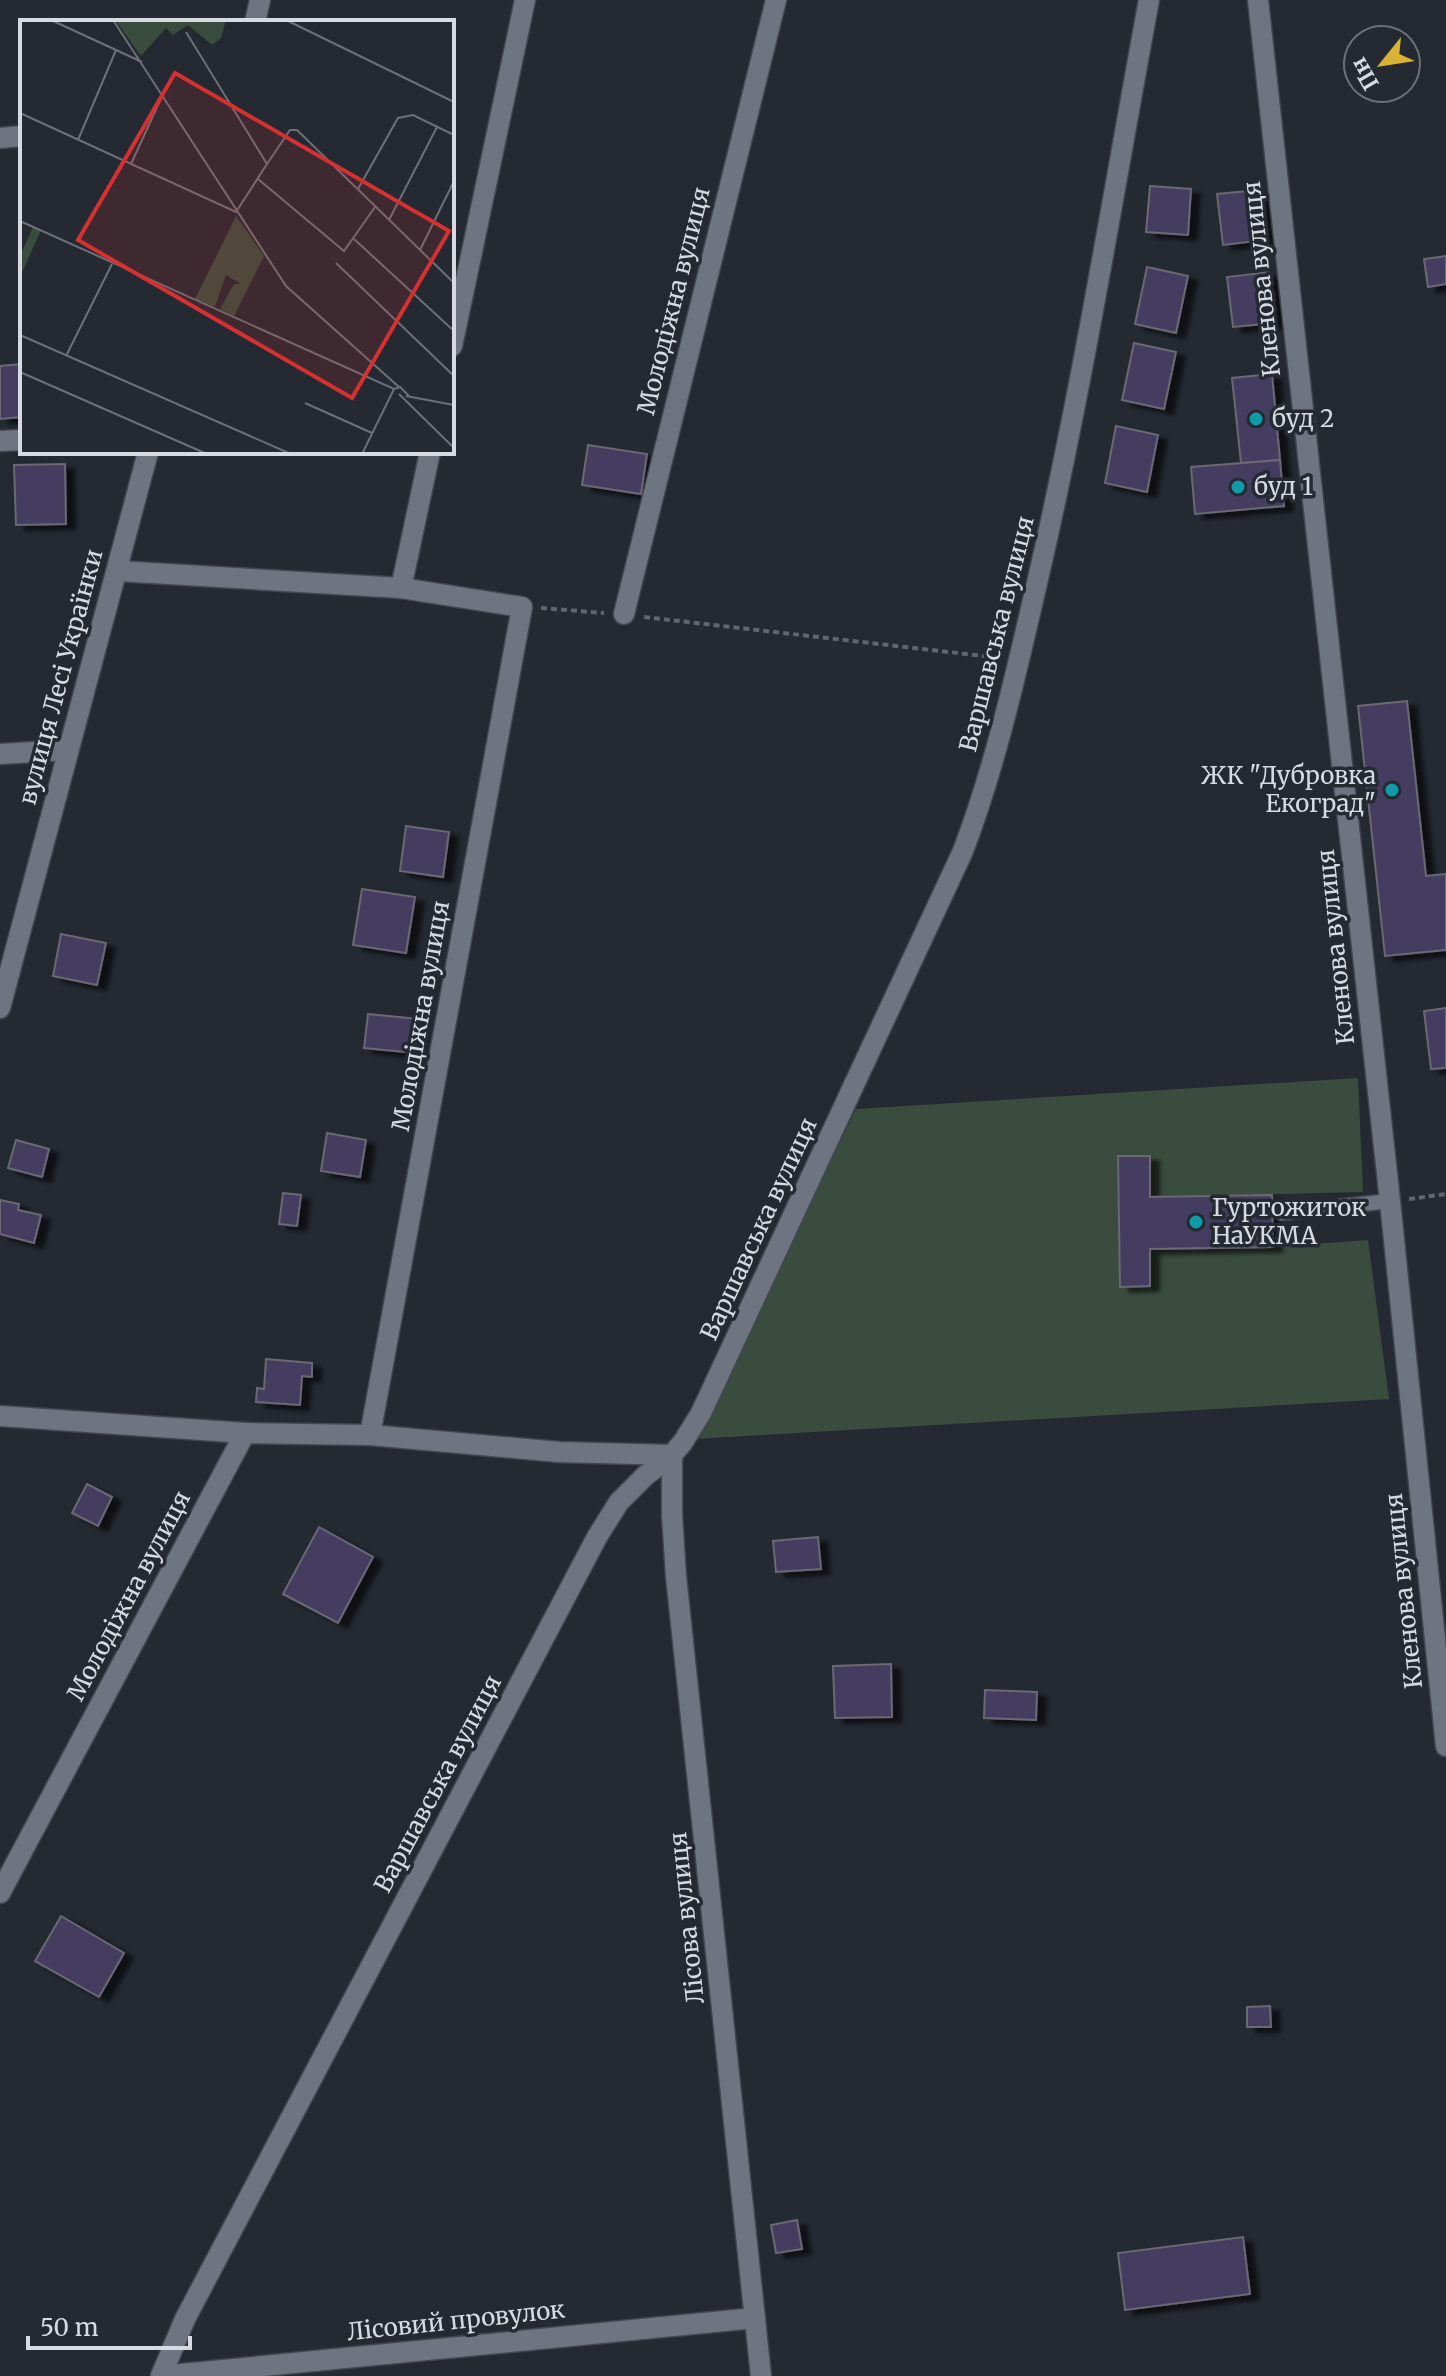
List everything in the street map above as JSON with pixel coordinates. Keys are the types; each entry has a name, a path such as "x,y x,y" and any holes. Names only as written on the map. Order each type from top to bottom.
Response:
{"street":[{"path":"255,20 260,0"},
{"path":"454,337 525,0"},
{"name":"Молодіжна вулиця","path":"624,614 776,0"},
{"name":"Варшавська вулиця","path":"161,2376 185,2319 597,1537 631,1488 672,1455 693,1428 709,1398 947,890 980,806 1020,660 1061,479 1149,0"},
{"name":"Кленова вулиця","path":"1258,0 1390,1201 1446,1746"},
{"path":"0,138 20,136"},
{"path":"0,441 20,440"},
{"name":"вулиця Лесі Українки","path":"0,1008 147,454"},
{"path":"401,588 430,454"},
{"path":"118,571 401,588 522,607"},
{"name":"Молодіжна вулиця","path":"370,1435 522,607"},
{"path":"0,754 67,750"},
{"path":"0,1416 245,1433 370,1435 559,1452 672,1455"},
{"name":"Молодіжна вулиця","path":"0,1893 245,1433"},
{"name":"Лісова вулиця","path":"672,1455 676,1576 761,2376"},
{"name":"Лісовий провулок","path":"161,2376 755,2318"}],"lane":[{"path":"1282,1213 1390,1201"}],"path":[{"path":"522,607 624,614 1020,660"},
{"path":"1390,1201 1446,1194"}],"green space":[{"path":"1358,1078 1363,1192 1150,1197 1150,1156 1118,1156 1150,1249 1273,1247 1368,1240 1389,1399 694,1439 856,1109"}],"building":[{"path":"1150,186 1191,189 1188,235 1146,232"},
{"path":"1259,190 1265,240 1223,245 1217,194"},
{"path":"1446,256 1446,284 1428,287 1424,259"},
{"path":"1147,267 1188,276 1176,333 1135,324"},
{"path":"1269,272 1275,323 1233,327 1227,277"},
{"path":"1134,343 1176,352 1164,409 1122,400"},
{"path":"20,364 20,417 0,419 0,366"},
{"name":"буд 2","path":"1272,374 1280,460 1241,463 1232,378"},
{"path":"1116,426 1158,435 1147,492 1105,483"},
{"path":"588,445 647,454 641,494 582,485"},
{"name":"буд 1","path":"1280,460 1284,506 1195,514 1191,467"},
{"path":"65,464 66,524 16,525 14,465"},
{"name":"ЖК \"Дубровка Екоград\"","path":"1407,701 1426,876 1446,874 1446,950 1385,956 1358,706"},
{"path":"406,826 449,832 443,877 400,871"},
{"path":"362,889 415,897 406,953 353,945"},
{"path":"61,934 106,943 97,985 53,976"},
{"path":"1446,1008 1446,1068 1431,1069 1424,1011"},
{"path":"368,1014 418,1019 415,1053 364,1048"},
{"path":"327,1133 366,1140 360,1177 321,1171"},
{"path":"16,1140 49,1149 42,1177 8,1168"},
{"name":"Гуртожиток НаУКМА","path":"1118,1156 1150,1156 1150,1197 1272,1195 1273,1247 1150,1249 1150,1286 1120,1287"},
{"path":"283,1193 301,1195 297,1226 279,1224"},
{"path":"0,1200 19,1204 18,1210 41,1215 34,1243 0,1234"},
{"path":"266,1359 312,1363 312,1377 302,1376 300,1405 256,1402 257,1388 264,1389"},
{"path":"87,1484 112,1497 98,1526 72,1513"},
{"path":"319,1527 373,1557 338,1623 283,1594"},
{"path":"818,1537 821,1569 776,1572 773,1541"},
{"path":"891,1664 892,1717 835,1718 833,1666"},
{"path":"985,1690 1037,1692 1036,1720 984,1718"},
{"path":"61,1916 124,1953 99,1997 35,1961"},
{"path":"1270,2006 1271,2027 1247,2027 1247,2007"},
{"path":"797,2220 802,2249 776,2253 771,2225"},
{"path":"1243,2237 1250,2294 1125,2310 1118,2253"}],"place":[{"name":"буд 2","path":"1256,419"},
{"name":"буд 1","path":"1238,487"},
{"name":"ЖК \"Дубровка Екоград\"","path":"1392,790"},
{"name":"Гуртожиток НаУКМА","path":"1196,1222"}]}
